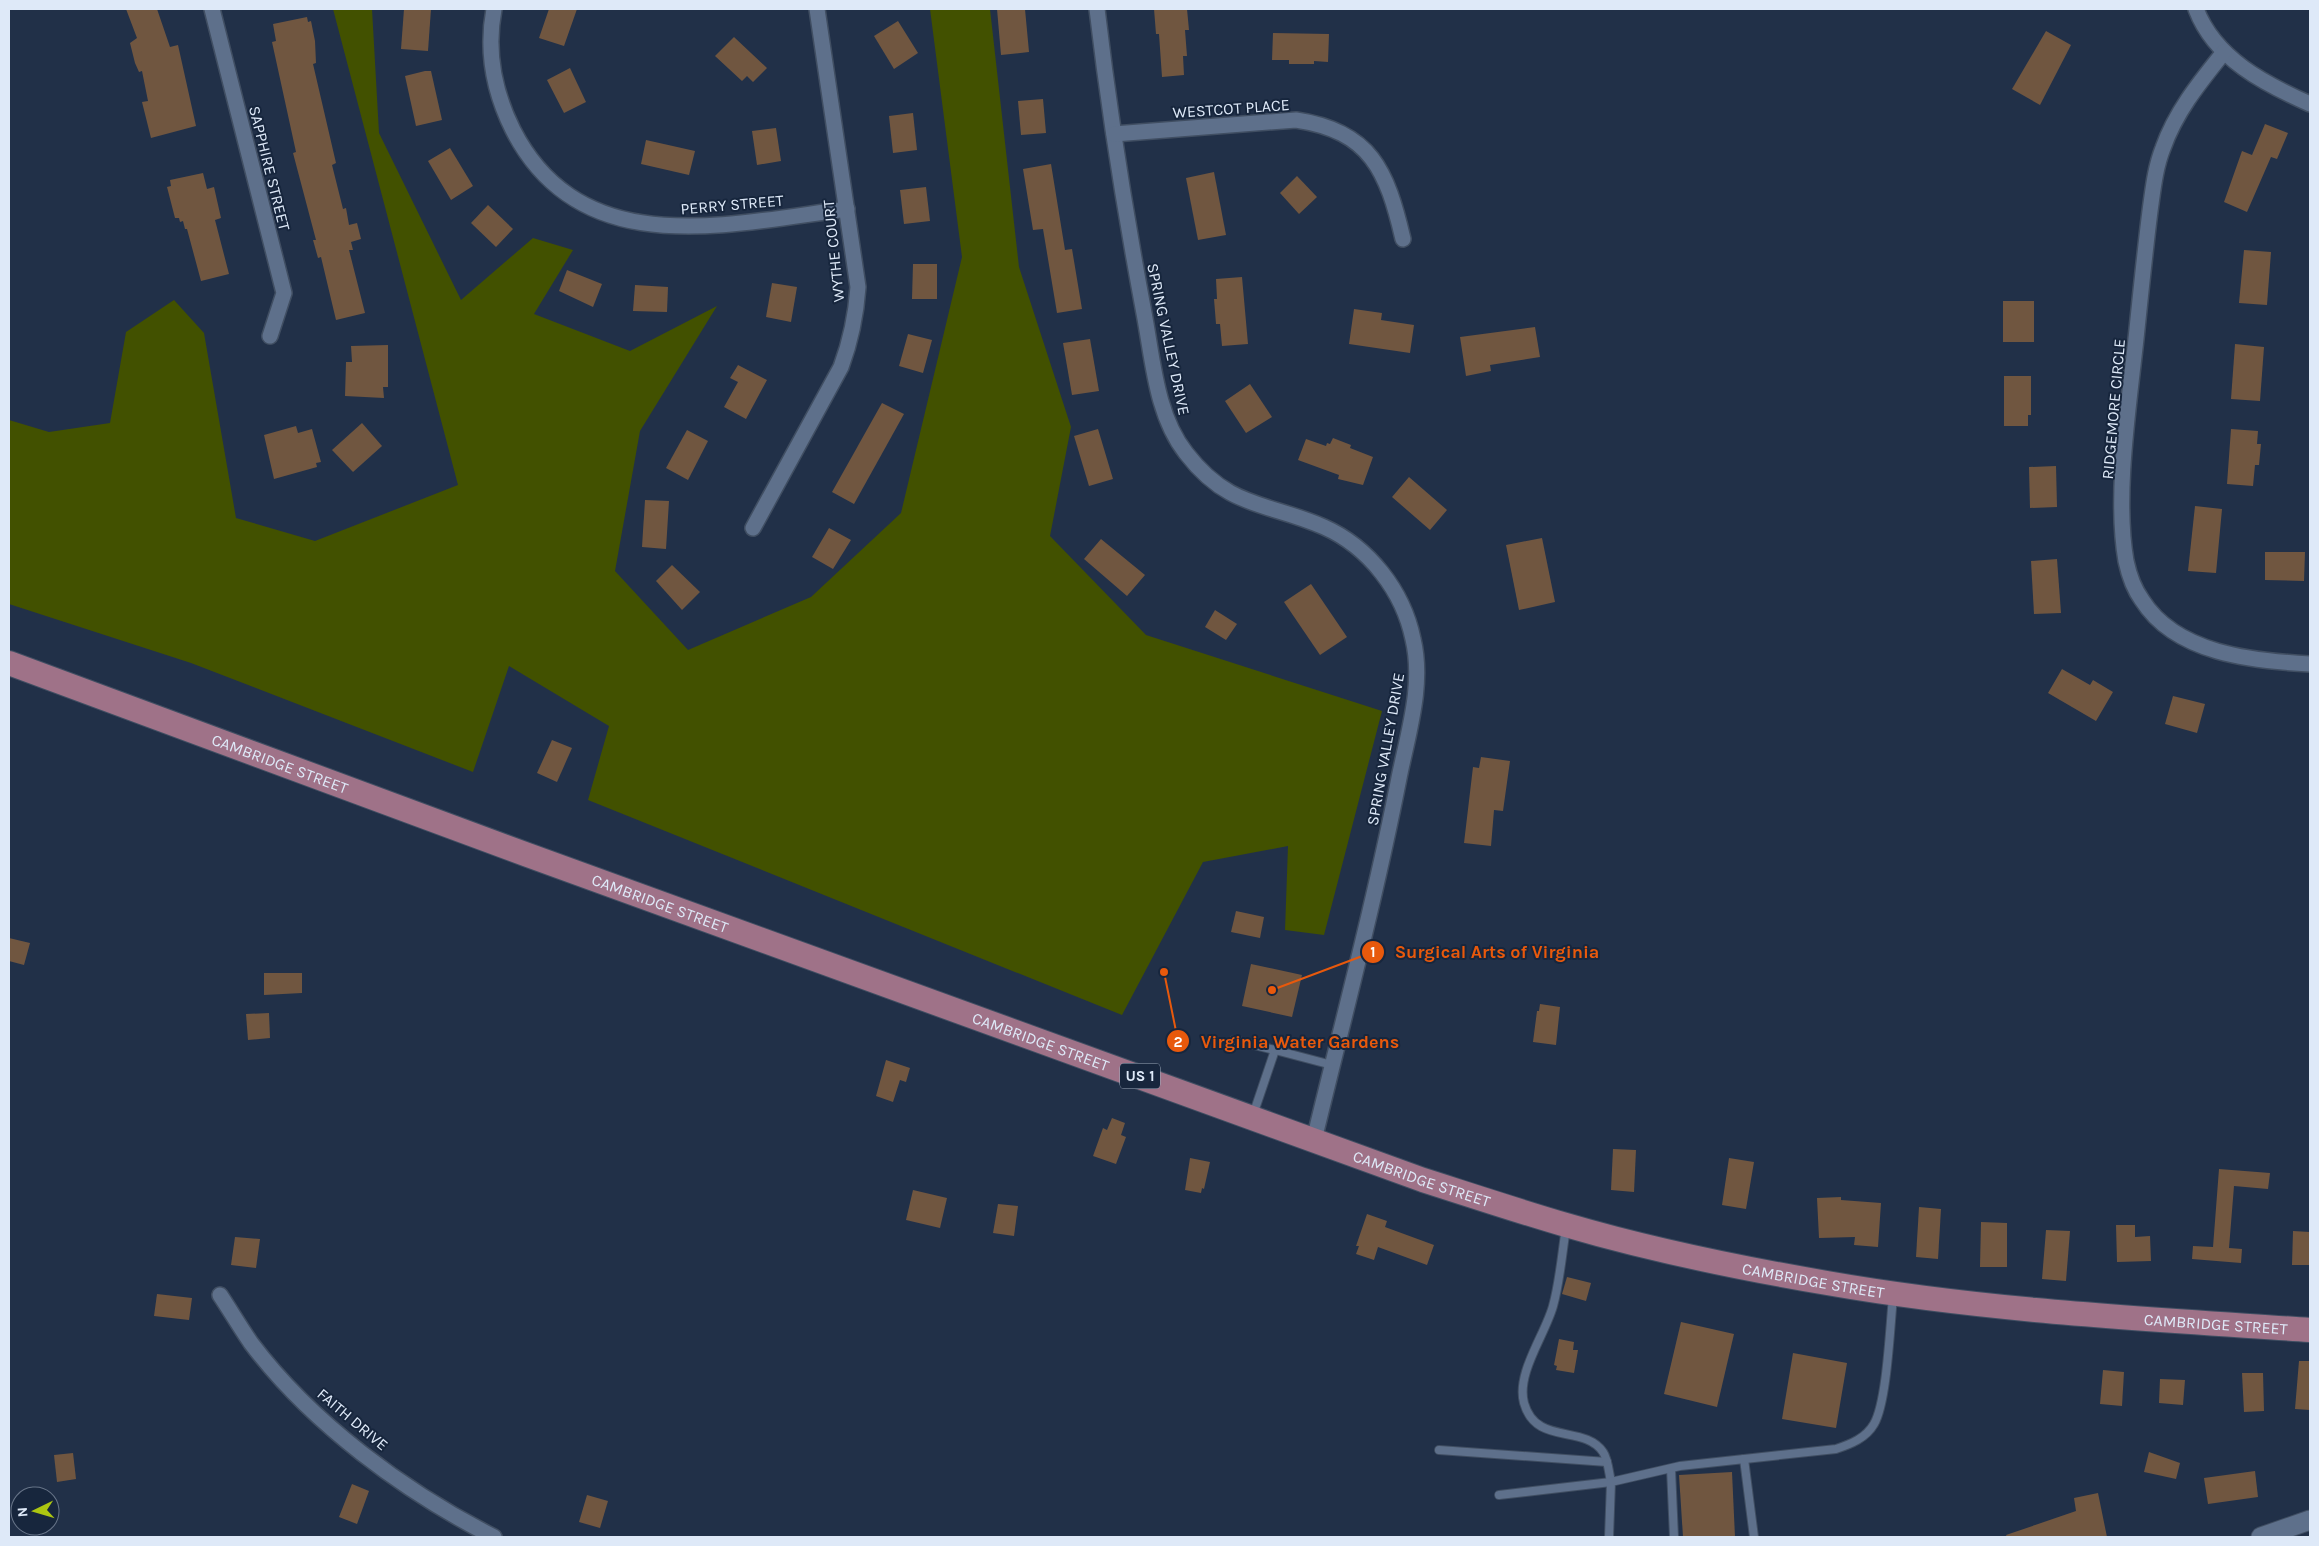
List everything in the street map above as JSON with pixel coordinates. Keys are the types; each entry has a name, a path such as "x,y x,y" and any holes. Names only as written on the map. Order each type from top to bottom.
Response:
{"main road":[{"name":"CAMBRIDGE STREET","path":"9,663 515,850 1423,1180 1566,1226 1698,1258 1828,1283 1894,1293 2098,1316 2310,1330"}],"street":[{"name":"SAPPHIRE STREET","path":"212,9 284,292 270,336"},
{"name":"PERRY STREET","path":"494,9 491,53 495,82 503,111 520,142 539,169 558,188 581,204 606,216 669,227 706,227 847,209"},
{"name":"WYTHE COURT","path":"753,528 841,367 851,342 856,314 858,286 817,9"},
{"name":"SPRING VALLEY DRIVE","path":"1097,9 1114,134 1161,402 1170,427 1183,450 1200,470 1220,487 1242,500 1322,526 1354,546 1378,568 1394,590 1406,614 1414,640 1417,666 1416,693 1390,826 1314,1140"},
{"path":"2196,9 2204,26 2224,52 2253,75 2275,88 2310,104"},
{"name":"RIDGEMORE CIRCLE","path":"2224,52 2186,101 2174,121 2162,148 2155,177 2144,252 2124,464 2123,516 2126,561 2132,582 2142,601 2169,629 2188,640 2242,657 2310,664"},
{"name":"WESTCOT PLACE","path":"1114,134 1296,120 1317,123 1338,130 1356,142 1375,161 1396,207 1403,239"},
{"name":"FAITH DRIVE","path":"220,1294 257,1350 281,1379 320,1417 355,1448 419,1494 461,1521 494,1537"},
{"path":"2261,1537 2310,1520"}],"lane":[{"path":"1234,1040 1332,1065"},
{"path":"1252,1117 1275,1050"},
{"path":"1566,1226 1553,1306 1525,1375 1524,1403 1533,1422 1549,1431 1592,1441 1604,1453 1611,1482 1609,1537"},
{"path":"1499,1495 1611,1482 1680,1466 1836,1449 1851,1445 1863,1437 1878,1415 1894,1293"},
{"path":"1439,1450 1606,1462"},
{"path":"1744,1459 1754,1537"},
{"path":"1671,1469 1674,1537"}],"green space":[{"path":"333,9 372,9 379,133 461,300 533,238 573,250 534,314 630,351 717,306 640,431 615,571 688,650 811,597 901,513 962,257 930,9 990,9 1019,267 1071,427 1050,536 1146,635 1382,711 1324,935 1285,930 1288,846 1203,862 1122,1015 588,800 609,726 509,666 473,772 191,663 9,604 9,420 49,432 110,423 126,332 174,300 204,333 236,518 315,541 458,485"}],"building":[{"path":"126,9 157,9 170,47 178,45 196,126 151,138 142,102 148,101 142,71 139,72 135,63 130,43 137,38"},
{"path":"404,9 431,9 428,51 401,49"},
{"path":"549,9 577,9 564,46 539,38"},
{"path":"997,9 1025,9 1029,52 1001,55"},
{"path":"1154,9 1187,9 1189,30 1185,30 1187,56 1183,56 1184,75 1162,77 1159,34 1156,34"},
{"path":"307,17 308,22 311,21 315,41 316,63 313,64 336,163 332,165 343,209 346,208 349,225 357,223 361,239 351,242 353,250 349,250 365,313 336,320 321,257 318,258 313,240 316,240 293,153 296,152 272,42 276,41 273,24"},
{"path":"898,21 918,53 894,69 874,36"},
{"path":"2046,31 2071,45 2040,105 2012,89"},
{"path":"1273,33 1329,34 1328,62 1314,61 1314,64 1289,64 1289,60 1272,60"},
{"path":"734,37 767,68 753,82 747,76 742,81 715,56"},
{"path":"570,68 586,102 564,113 547,80"},
{"path":"431,71 442,120 416,126 405,76"},
{"path":"1043,99 1046,133 1021,135 1018,101"},
{"path":"913,113 917,150 893,153 889,116"},
{"path":"2265,124 2288,133 2277,159 2271,157 2247,212 2224,202 2242,151 2252,155"},
{"path":"776,128 781,161 757,165 752,131"},
{"path":"646,140 695,151 689,175 641,164"},
{"path":"450,148 473,186 451,200 428,161"},
{"path":"1051,164 1065,250 1072,249 1082,309 1057,313 1043,229 1033,230 1023,169"},
{"path":"1214,172 1226,235 1198,240 1186,178"},
{"path":"203,173 207,189 214,187 221,218 215,220 229,274 201,281 187,229 185,229 183,221 180,222 179,218 175,218 167,187 171,186 170,180"},
{"path":"1297,176 1317,197 1299,214 1280,193"},
{"path":"926,187 930,221 904,224 900,190"},
{"path":"488,205 513,229 496,247 471,223"},
{"path":"2244,250 2271,252 2267,305 2239,303"},
{"path":"913,264 937,264 937,299 912,299"},
{"path":"567,270 602,284 593,307 559,291"},
{"path":"1242,277 1248,344 1222,346 1220,324 1216,324 1214,299 1217,299 1216,279"},
{"path":"772,283 797,287 791,322 766,317"},
{"path":"635,285 668,287 667,312 633,311"},
{"path":"2003,301 2034,301 2034,342 2003,342"},
{"path":"1354,309 1382,313 1381,320 1414,325 1410,353 1349,344"},
{"path":"1535,327 1540,357 1490,365 1491,371 1466,376 1460,337"},
{"path":"908,334 932,340 923,373 899,366"},
{"path":"1090,339 1099,391 1072,395 1063,343"},
{"path":"2235,344 2264,347 2260,401 2231,399"},
{"path":"388,345 388,387 383,387 384,398 345,396 346,362 352,362 351,346"},
{"path":"738,365 767,380 746,419 724,407 738,382 730,378"},
{"path":"2004,376 2031,376 2031,415 2028,415 2028,426 2004,426"},
{"path":"1250,384 1272,417 1246,433 1225,401"},
{"path":"882,403 904,414 854,504 832,492"},
{"path":"362,423 382,446 353,472 332,450"},
{"path":"296,426 298,433 312,429 321,462 316,463 317,467 274,479 264,435"},
{"path":"1098,429 1113,479 1089,486 1074,436"},
{"path":"2231,429 2258,431 2257,444 2261,444 2259,465 2255,465 2253,486 2227,484"},
{"path":"687,430 708,441 688,480 666,468"},
{"path":"1333,438 1351,445 1350,448 1373,457 1363,485 1338,479 1339,475 1298,460 1306,439 1326,446 1327,443 1330,444"},
{"path":"2056,466 2057,507 2030,508 2029,467"},
{"path":"1409,477 1447,510 1430,530 1392,497"},
{"path":"645,500 669,501 666,549 642,547"},
{"path":"2195,506 2222,509 2216,573 2188,571"},
{"path":"829,528 851,540 833,569 812,557"},
{"path":"1542,538 1555,602 1519,610 1506,545"},
{"path":"1101,539 1145,575 1127,596 1084,559"},
{"path":"2265,552 2305,552 2304,581 2265,580"},
{"path":"2057,559 2061,613 2034,614 2031,561"},
{"path":"672,565 700,592 682,610 656,581"},
{"path":"1311,584 1347,637 1320,655 1284,602"},
{"path":"1215,610 1237,624 1226,640 1205,627"},
{"path":"2062,669 2090,685 2093,680 2113,692 2096,721 2048,693"},
{"path":"2173,696 2205,704 2197,733 2165,724"},
{"path":"552,740 572,748 557,782 537,773"},
{"path":"1481,757 1510,761 1503,811 1494,810 1491,846 1464,843 1473,767 1479,768"},
{"path":"1236,911 1264,917 1260,938 1231,932"},
{"path":"9,938 30,943 24,965 9,961"},
{"path":"1251,964 1302,975 1292,1017 1242,1006"},
{"path":"264,973 302,973 302,993 264,995"},
{"path":"1540,1004 1560,1007 1556,1045 1533,1042 1537,1011 1539,1011"},
{"path":"269,1013 270,1038 248,1040 246,1014"},
{"path":"886,1060 910,1068 906,1082 900,1080 893,1102 876,1096"},
{"path":"1112,1118 1125,1123 1121,1135 1126,1137 1116,1164 1093,1156 1103,1128 1107,1130"},
{"path":"1613,1149 1636,1150 1634,1192 1611,1190"},
{"path":"1190,1158 1210,1162 1204,1189 1202,1188 1201,1193 1185,1190"},
{"path":"1729,1158 1754,1162 1746,1209 1722,1205"},
{"path":"2219,1169 2270,1173 2268,1189 2234,1186 2229,1248 2242,1249 2241,1263 2192,1259 2193,1246 2213,1247"},
{"path":"913,1190 947,1198 940,1228 906,1220"},
{"path":"1841,1197 1841,1200 1881,1203 1878,1247 1854,1245 1855,1237 1819,1238 1817,1198"},
{"path":"998,1204 1018,1206 1014,1236 993,1233"},
{"path":"1919,1207 1941,1209 1938,1259 1916,1257"},
{"path":"1367,1214 1387,1221 1385,1227 1434,1245 1427,1265 1378,1247 1374,1260 1356,1254 1359,1246 1356,1246"},
{"path":"1981,1222 2007,1223 2007,1267 1980,1267"},
{"path":"2116,1225 2135,1225 2135,1237 2150,1236 2151,1261 2117,1262"},
{"path":"2046,1230 2070,1231 2066,1281 2042,1279"},
{"path":"2293,1231 2310,1232 2310,1265 2292,1265"},
{"path":"235,1237 260,1239 256,1268 231,1265"},
{"path":"1567,1277 1591,1283 1586,1301 1562,1294"},
{"path":"157,1294 192,1298 189,1320 154,1316"},
{"path":"1681,1322 1734,1334 1717,1407 1664,1394"},
{"path":"1559,1339 1574,1342 1573,1350 1578,1350 1574,1373 1556,1370 1557,1366 1554,1365"},
{"path":"1793,1353 1847,1363 1836,1428 1782,1419"},
{"path":"2299,1361 2310,1361 2310,1410 2295,1409"},
{"path":"2103,1370 2124,1372 2122,1406 2100,1404"},
{"path":"2242,1373 2263,1373 2264,1411 2244,1412"},
{"path":"2160,1379 2185,1380 2183,1405 2159,1403"},
{"path":"2149,1452 2180,1463 2176,1479 2144,1472"},
{"path":"73,1453 76,1479 57,1482 54,1455"},
{"path":"2255,1471 2258,1497 2208,1504 2204,1478"},
{"path":"1732,1472 1735,1537 1683,1537 1679,1475"},
{"path":"352,1484 369,1491 357,1524 339,1517"},
{"path":"2098,1493 2107,1537 2007,1537 2006,1535 2076,1511 2074,1498"},
{"path":"587,1495 608,1501 600,1528 579,1522"}],"place":[{"name":"Virginia Water Gardens","path":"1164,972"},
{"name":"Surgical Arts of Virginia","path":"1272,990"}]}
